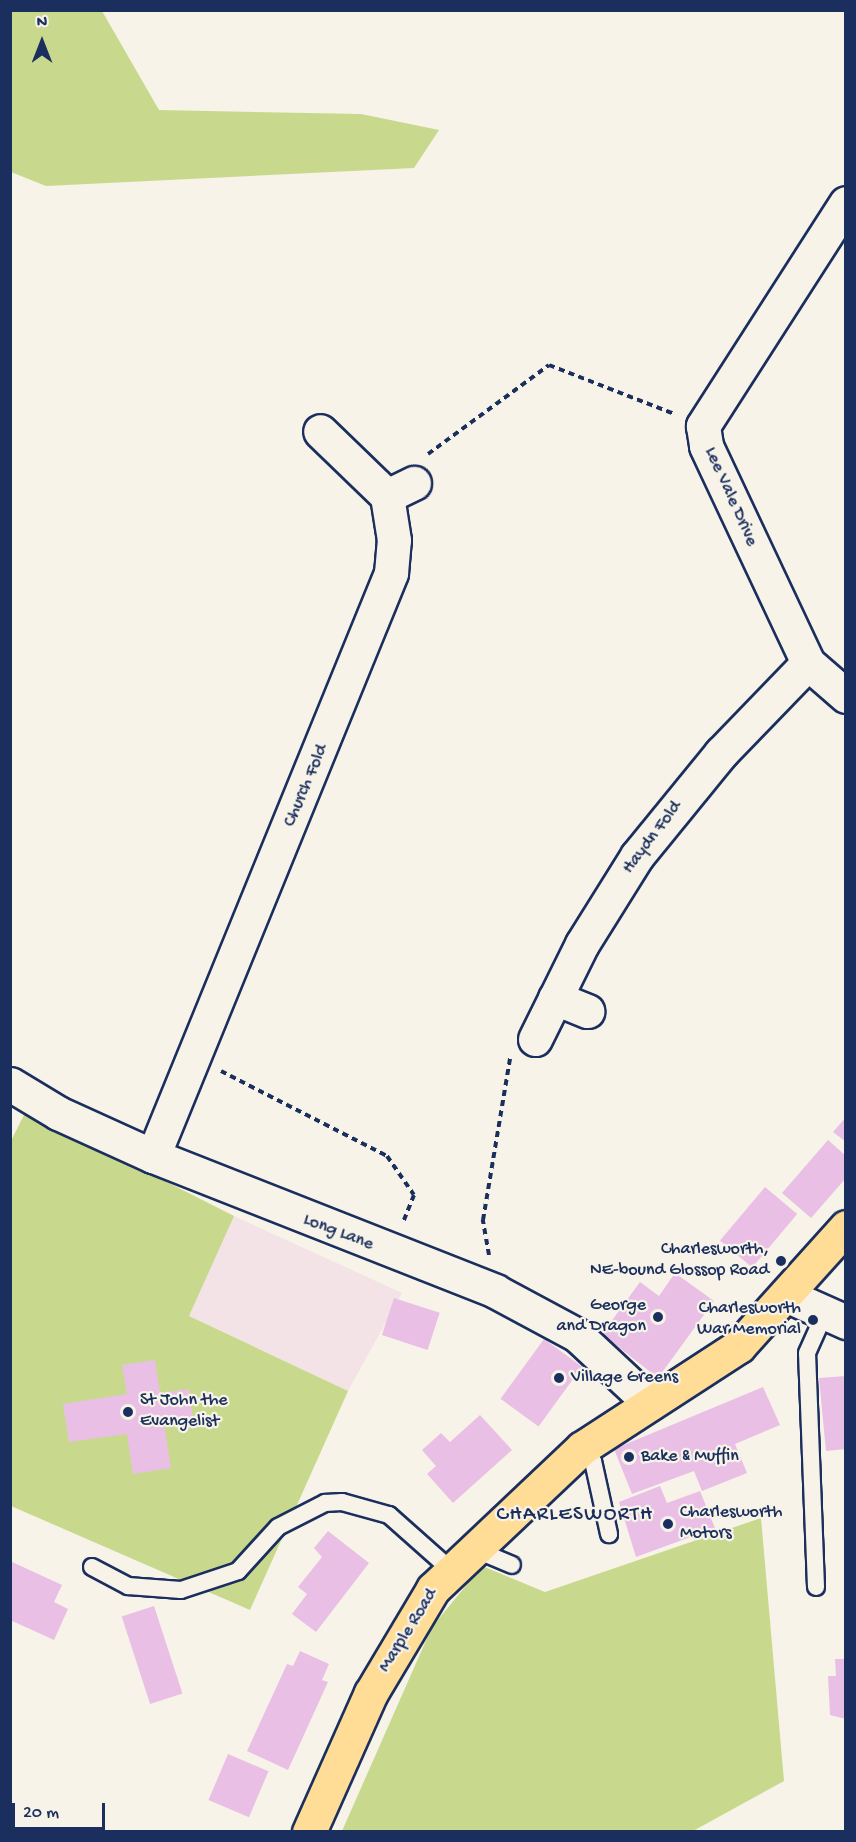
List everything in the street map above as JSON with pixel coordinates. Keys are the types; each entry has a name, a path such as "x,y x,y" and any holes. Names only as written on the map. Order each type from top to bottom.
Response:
{"main road":[{"name":"Marple Road","path":"309,1832 371,1693 433,1589 582,1448 739,1346 788,1296 846,1227"}],"street":[{"name":"Lee Vale Drive","path":"846,203 703,426 706,446 808,663 846,696"},
{"path":"320,431 401,489"},
{"name":"Church Fold","path":"153,1156 391,573 401,489"},
{"name":"Haydn Fold","path":"535,1040 555,998 637,856 721,753 808,663"},
{"path":"555,998 588,1011"},
{"name":"Long Lane","path":"10,1084 58,1113 153,1156 391,1253 495,1291 577,1335 650,1403"},
{"path":"788,1296 835,1319"}],"lane":[{"path":"816,1587 807,1353 835,1319"},
{"path":"582,1448 593,1461 609,1534"},
{"path":"92,1567 128,1586 181,1590 238,1571 278,1527 325,1503 342,1502 389,1515 463,1560 512,1565"}],"path":[{"path":"401,489 431,447 549,365 703,426"},
{"path":"483,1220 510,1057 535,1040"},
{"path":"194,1057 387,1156 414,1195 391,1253"}],"shaded area":[{"path":"26,1111 234,1216 402,1293 348,1391 189,1316 10,1143"}],"green space":[{"path":"10,11 102,11 159,110 361,114 439,130 414,168 46,186 11,172"},
{"path":"26,1111 234,1216 189,1316 348,1391 250,1610 11,1506 10,1143"},
{"path":"761,1518 784,1781 693,1831 342,1831 432,1627 482,1566 545,1592"}],"building":[{"path":"846,1117 846,1142 833,1132"},
{"path":"828,1140 846,1156 846,1178 811,1218 782,1193"},
{"path":"765,1187 797,1214 752,1268 720,1241"},
{"name":"George and Dragon","path":"675,1273 714,1301 658,1378 602,1334 640,1282 659,1296"},
{"path":"394,1298 440,1313 428,1350 382,1335"},
{"path":"544,1339 582,1367 539,1426 501,1399"},
{"name":"St John the Evangelist","path":"155,1360 160,1393 189,1389 193,1420 164,1424 171,1468 133,1474 127,1434 69,1442 63,1404 127,1394 122,1365"},
{"path":"846,1376 846,1449 826,1451 819,1378"},
{"path":"763,1387 780,1425 735,1444 747,1473 702,1491 694,1471 632,1494 614,1449"},
{"path":"480,1415 512,1450 453,1503 427,1474 436,1466 422,1450 441,1433 450,1442"},
{"name":"Charlesworth Motors","path":"660,1486 667,1503 700,1491 715,1528 636,1557 619,1502"},
{"path":"328,1531 369,1563 316,1632 292,1614 307,1594 298,1587 322,1557 314,1548"},
{"path":"10,1561 62,1585 54,1602 68,1609 54,1640 10,1620"},
{"path":"154,1606 182,1693 150,1704 122,1617"},
{"path":"300,1651 329,1664 322,1680 328,1682 288,1770 247,1751 287,1664 293,1666"},
{"path":"835,1659 846,1659 846,1719 830,1715 828,1676 836,1676"},
{"path":"228,1754 269,1771 249,1817 208,1800"}],"place":[{"name":"Charlesworth, NE-bound Glossop Road","path":"781,1261"},
{"name":"George and Dragon","path":"658,1317"},
{"name":"Charlesworth War Memorial","path":"813,1320"},
{"name":"Village Greens","path":"559,1378"},
{"name":"St John the Evangelist","path":"128,1412"},
{"name":"Bake & Muffin","path":"629,1457"},
{"name":"Charlesworth Motors","path":"668,1524"}],"district":[{"name":"CHARLESWORTH","path":"575,1516"}]}
